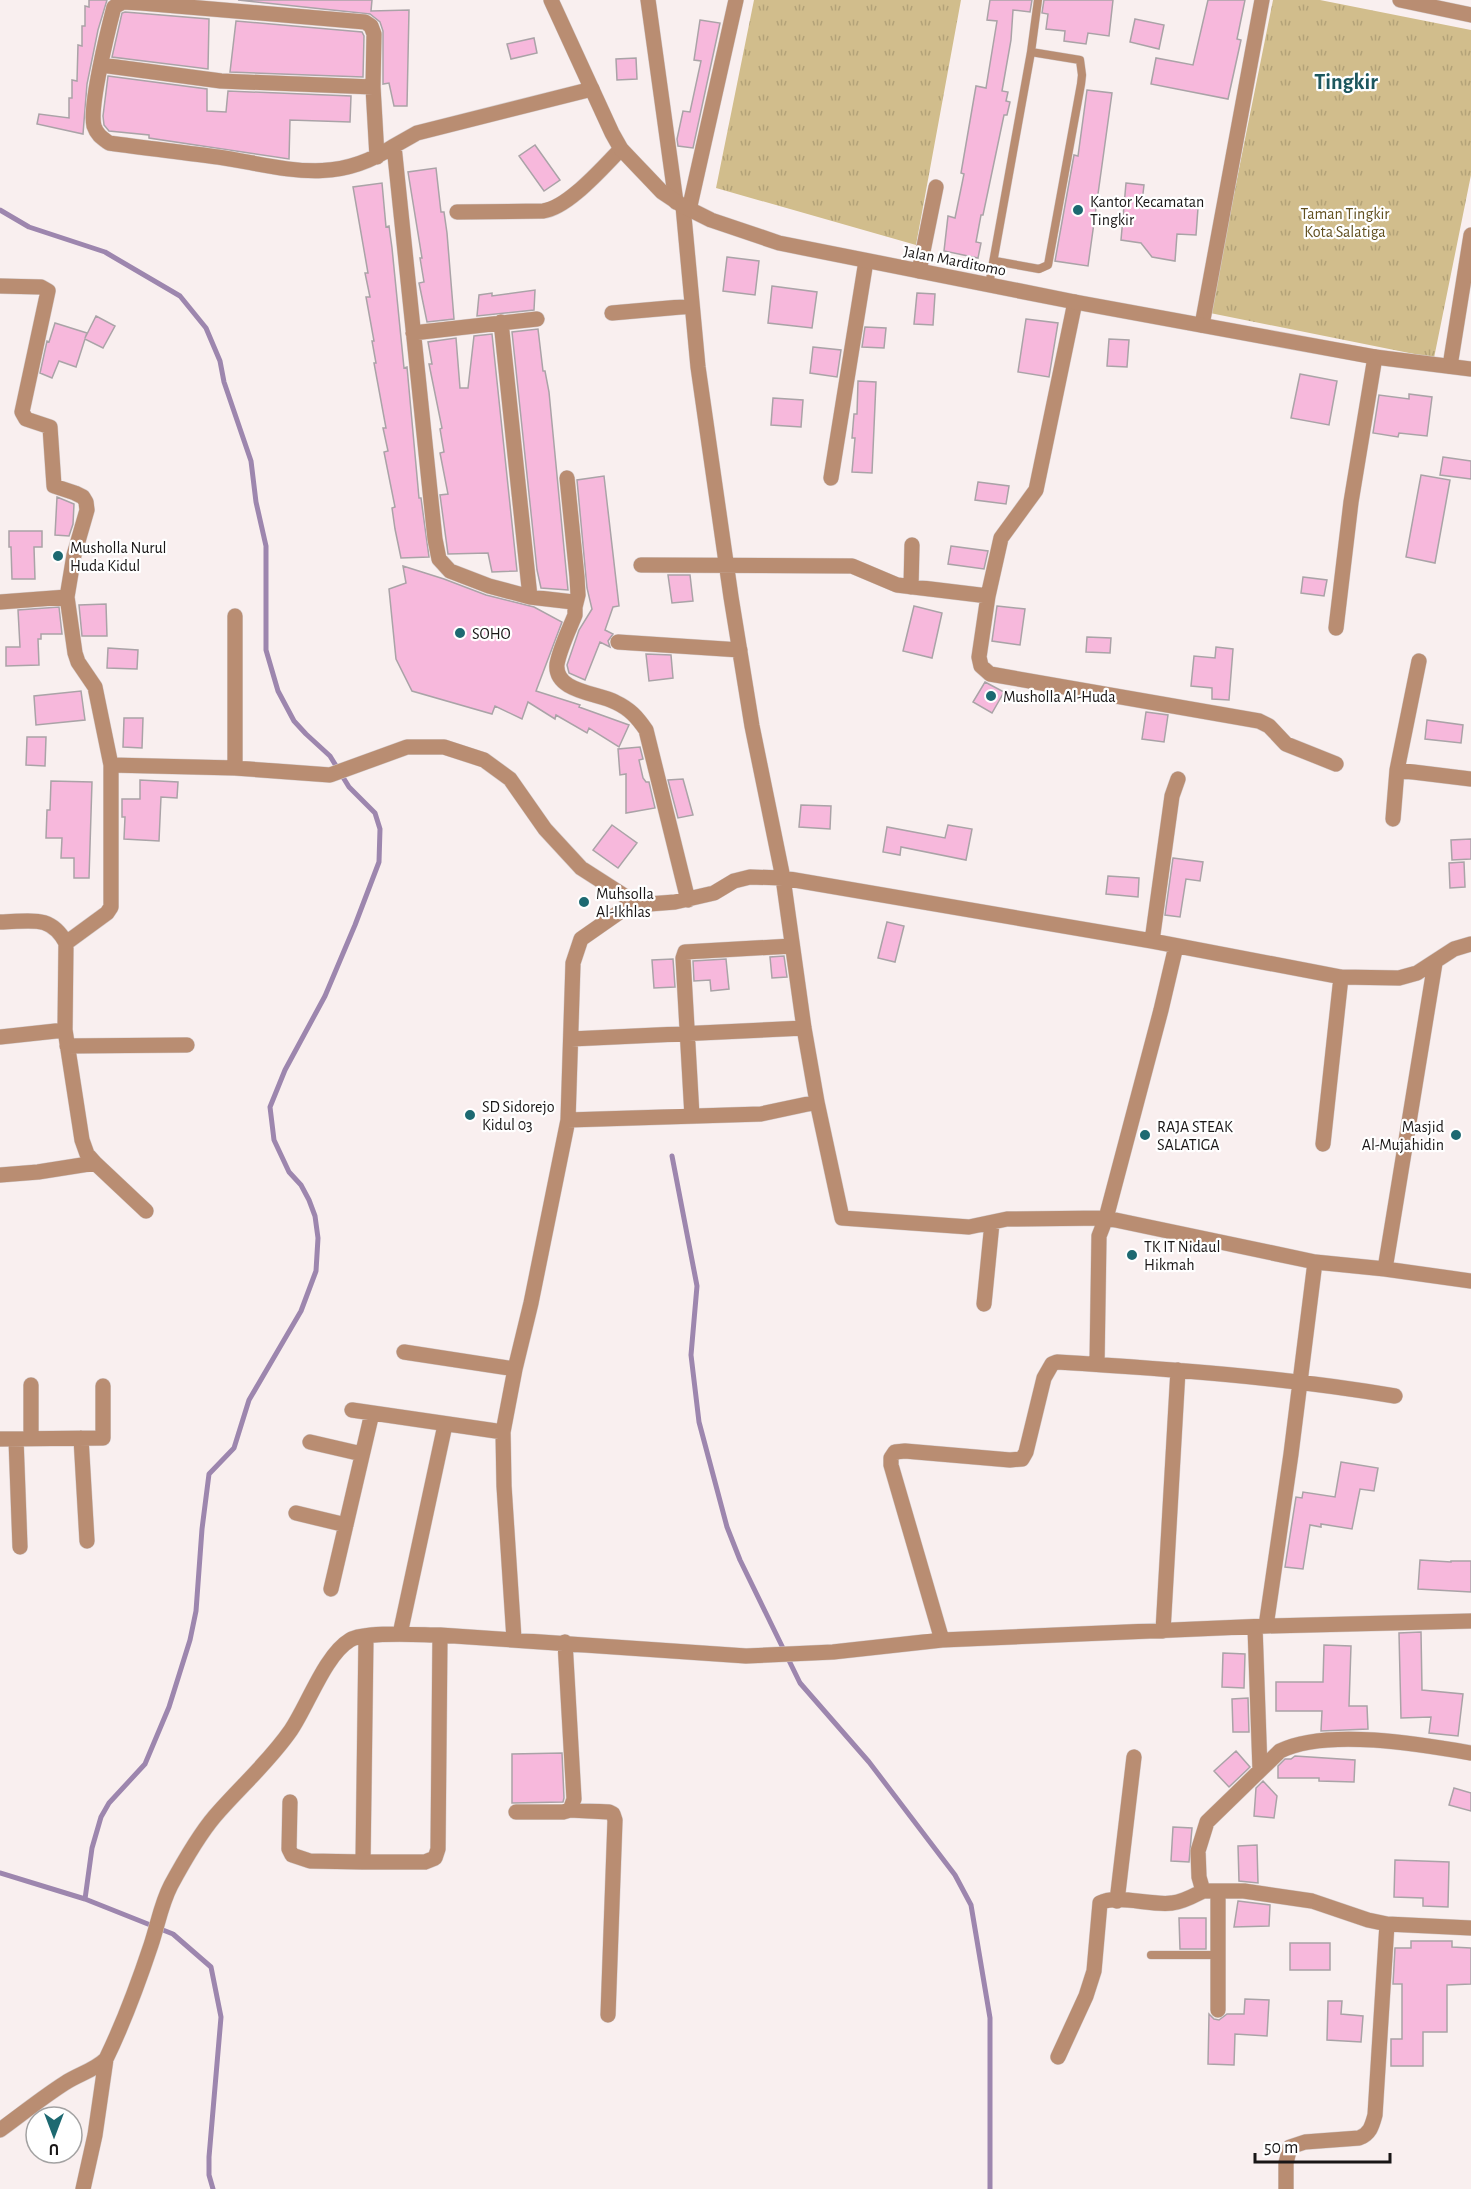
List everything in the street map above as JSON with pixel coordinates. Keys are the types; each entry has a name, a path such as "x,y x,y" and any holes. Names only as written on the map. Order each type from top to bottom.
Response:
{"street":[{"name":"Jalan Marditomo","path":"551,0 621,149 662,192 711,220 779,243 1075,302 1375,357 1471,369"},
{"path":"648,0 683,206 698,367 726,566 752,726 783,878 817,1102 841,1217 969,1227 1007,1219 1106,1218 1316,1262 1471,1281"},
{"path":"683,206 736,0"},
{"path":"1202,325 1262,0"},
{"path":"1400,0 1471,15"},
{"path":"377,157 373,87 374,34 371,26 365,22 141,3 123,2 114,7 101,65 93,120 98,135 109,143 218,157 303,172 343,169 377,157 417,133 592,89"},
{"path":"101,65 221,81 373,87"},
{"path":"394,146 435,539 439,559 450,571 489,586 530,597 568,600 573,602 575,607"},
{"path":"457,212 554,209 567,201 621,149"},
{"path":"919,271 936,187"},
{"path":"1450,366 1471,235"},
{"path":"831,478 866,261"},
{"path":"0,286 40,287 48,291 22,412 26,419 50,427 54,486 75,493 83,497 86,502 86,517 74,555 67,597 75,653 78,662 95,687 111,765 111,907 107,913 66,943"},
{"path":"1075,302 1036,490 1001,538 988,596 979,657 981,666 990,674 1259,721 1269,726 1286,744 1336,764"},
{"path":"612,313 692,306"},
{"path":"413,333 537,319"},
{"path":"501,322 530,597"},
{"path":"1336,628 1351,502 1375,357"},
{"path":"567,478 578,596 575,615 557,665 559,677 569,687 614,701 634,713 646,730 688,900"},
{"path":"911,587 912,545"},
{"path":"641,565 852,566 897,585 988,596"},
{"path":"0,602 67,597"},
{"path":"235,616 235,768"},
{"path":"618,642 740,650"},
{"path":"1393,819 1397,770 1419,661"},
{"path":"111,765 235,768 330,775 407,747 444,747 484,760 510,779 545,829 580,867 634,902 650,904 688,900 714,893 734,881 750,877 783,878 1152,941 1341,977 1399,978 1417,973 1454,950 1471,944"},
{"path":"1397,770 1471,779"},
{"path":"1152,941 1172,796 1178,779"},
{"path":"514,1639 504,1486 503,1432 568,1120 573,963 581,939 634,902"},
{"path":"0,922 43,921 50,923 60,931 66,943 65,1030 82,1140 87,1154 95,1163 146,1211"},
{"path":"692,1116 683,958 685,952 792,946"},
{"path":"1097,1364 1099,1236 1106,1218 1176,946"},
{"path":"1385,1269 1435,963"},
{"path":"1323,1144 1341,977"},
{"path":"571,1039 804,1028"},
{"path":"0,1038 65,1030"},
{"path":"67,1046 187,1044"},
{"path":"568,1120 761,1114 817,1102"},
{"path":"0,1175 38,1173 95,1163"},
{"path":"984,1304 992,1223"},
{"path":"1260,1770 1261,1627 1300,1383 1316,1262"},
{"path":"404,1352 515,1369"},
{"path":"942,1640 891,1465 893,1454 905,1451 1010,1460 1022,1459 1026,1452 1049,1366 1057,1362 1178,1370 1395,1396"},
{"path":"1163,1631 1178,1370"},
{"path":"20,1547 23,1439 31,1385"},
{"path":"0,1439 103,1438 103,1386"},
{"path":"352,1410 503,1432"},
{"path":"331,1589 372,1413"},
{"path":"400,1634 445,1425"},
{"path":"81,1438 87,1541"},
{"path":"310,1442 362,1454"},
{"path":"296,1513 346,1525"},
{"path":"83,2189 95,2135 106,2059 133,1999 153,1939 159,1912 170,1886 214,1817 266,1761 291,1730 340,1648 352,1638 400,1634 440,1635 746,1656 833,1652 942,1640 1471,1621"},
{"path":"290,1802 289,1849 292,1855 310,1861 425,1862 435,1858 438,1849 440,1635"},
{"path":"363,1862 366,1636"},
{"path":"565,1642 574,1799 570,1810"},
{"path":"1218,2010 1218,1955 1210,1891 1199,1878 1198,1851 1207,1822 1280,1751 1292,1745 1309,1741 1398,1742 1471,1753"},
{"path":"1117,1900 1134,1757"},
{"path":"516,1812 549,1813 570,1810 613,1814 615,1820 608,2015"},
{"path":"1058,2058 1086,1996 1094,1971 1100,1903 1103,1901 1173,1903 1210,1891 1271,1893 1312,1900 1368,1920 1387,1924 1471,1928"},
{"path":"1286,2189 1290,2148 1305,2142 1359,2138 1371,2129 1375,2115 1387,1924"},
{"path":"0,2130 41,2098 72,2078 100,2065 106,2059"}],"lane":[{"path":"989,285 1031,52 1038,0"},
{"path":"995,261 1039,269 1048,265 1082,75 1080,60 1031,52"},
{"path":"1151,1955 1218,1955"}],"green space":[{"path":"754,0 961,0 916,245 716,188"},
{"name":"Taman Tingkir Kota Salatiga","path":"1273,0 1320,0 1471,30 1471,175 1434,358 1210,313"}],"building":[{"path":"89,0 107,0 98,30 87,84 83,134 37,124 39,114 69,118 72,80 77,81 78,45 82,46 85,6 89,7"},
{"path":"238,0 372,0 371,11 409,10 407,106 394,106 389,83 383,84 383,31 380,22 370,14"},
{"path":"990,0 1032,0 1030,12 1013,10 1011,40 1002,91 1008,92 1006,101 1010,102 1007,115 1004,115 983,215 981,215 976,242 981,243 978,258 944,251 948,216 955,218 964,174 961,173 976,86 986,88 997,21 987,20"},
{"path":"1044,0 1113,0 1109,36 1088,33 1086,44 1064,41 1065,31 1046,29 1048,14 1042,13"},
{"path":"1208,0 1245,0 1237,39 1241,40 1228,99 1151,84 1156,58 1193,65"},
{"path":"122,13 209,19 208,69 112,57"},
{"path":"1135,19 1164,25 1159,49 1130,42"},
{"path":"700,20 720,23 693,148 678,146 677,139 683,111 690,112 701,61 694,60"},
{"path":"236,21 362,32 364,36 363,77 230,72"},
{"path":"534,38 537,53 511,59 507,44"},
{"path":"636,58 637,79 617,80 616,59"},
{"path":"108,76 207,89 207,111 226,112 228,91 351,96 350,122 290,120 289,159 149,138 149,135 109,131 104,125 103,116"},
{"name":"Kantor Kecamatan Tingkir","path":"1087,90 1112,93 1088,266 1055,261 1074,155 1078,156"},
{"path":"535,145 560,180 544,191 519,156"},
{"path":"436,168 441,212 444,212 447,233 454,319 427,322 419,283 424,282 420,258 422,258 408,172"},
{"path":"382,183 386,227 389,226 392,248 404,368 407,367 419,498 421,498 429,557 401,558 392,508 395,507 384,452 388,451 383,428 386,428 374,363 376,363 372,341 374,341 366,297 370,297 365,273 368,273 353,187"},
{"path":"1126,183 1144,185 1142,202 1198,208 1196,235 1177,234 1175,261 1152,257 1141,243 1121,240"},
{"path":"727,257 759,261 755,295 723,291"},
{"path":"772,286 817,292 812,328 768,323"},
{"path":"535,290 534,310 477,316 479,295 492,293 492,296"},
{"path":"917,293 935,294 933,325 914,324"},
{"path":"96,316 115,326 103,348 85,339 76,367 59,361 52,378 40,373 47,341 49,342 55,323 87,333 85,338"},
{"path":"1026,319 1058,323 1049,377 1018,372"},
{"path":"865,327 886,328 884,348 862,347"},
{"path":"538,329 543,371 545,371 549,392 568,590 541,588 537,570 512,332"},
{"path":"492,334 517,571 492,572 488,553 448,554 440,495 448,494 440,453 444,452 440,429 442,428 429,364 432,364 428,342 456,338 460,388 468,388 474,336"},
{"path":"1109,339 1129,340 1127,367 1107,366"},
{"path":"813,347 841,350 837,377 810,373"},
{"path":"1300,374 1337,381 1329,425 1291,418"},
{"path":"858,381 876,382 872,473 852,472 855,438 852,438 854,414 857,414"},
{"path":"1409,394 1432,397 1427,436 1399,433 1398,437 1373,433 1379,395 1409,399"},
{"path":"773,398 803,400 801,427 771,425"},
{"path":"1443,457 1471,461 1471,479 1440,475"},
{"path":"1421,475 1450,480 1435,563 1406,557"},
{"path":"604,476 619,606 613,607 605,630 613,634 608,641 610,647 600,642 585,680 569,673 567,665 579,630 592,609 587,588 577,480"},
{"path":"978,482 1009,486 1006,504 975,500"},
{"path":"57,497 74,504 73,524 69,536 55,535"},
{"path":"9,531 42,531 42,547 34,547 35,579 12,579"},
{"path":"951,546 988,551 984,569 948,564"},
{"name":"SOHO","path":"403,566 486,595 534,607 562,622 536,691 580,705 579,707 629,725 619,747 589,728 587,733 556,715 555,719 528,702 522,719 495,706 492,714 412,691 396,659 389,589 406,583"},
{"path":"668,575 690,575 693,601 672,603"},
{"path":"1303,577 1327,580 1324,596 1301,593"},
{"path":"106,604 107,636 82,636 79,605"},
{"path":"914,606 942,613 932,658 903,651"},
{"path":"997,606 1025,609 1020,645 992,641"},
{"path":"59,607 62,634 41,634 41,639 38,639 39,665 6,666 6,647 20,647 18,610"},
{"path":"1087,637 1111,638 1110,653 1086,652"},
{"path":"1216,647 1233,649 1229,700 1212,699 1212,688 1191,686 1194,656 1215,658"},
{"path":"108,648 138,650 137,669 107,668"},
{"path":"646,654 671,655 673,678 649,681"},
{"path":"985,682 1004,692 992,713 973,702"},
{"path":"81,691 85,720 36,725 34,696"},
{"path":"1146,712 1168,715 1164,742 1142,739"},
{"path":"124,718 143,718 142,748 123,747"},
{"path":"1427,720 1463,725 1461,743 1425,739"},
{"path":"27,737 46,737 45,766 26,765"},
{"path":"640,747 643,759 639,760 643,778 649,782 655,808 626,813 626,774 620,775 618,749"},
{"path":"683,779 693,815 678,818 668,780"},
{"path":"140,780 178,782 177,798 161,797 159,841 124,839 125,817 122,817 122,799 140,799"},
{"path":"51,781 92,782 89,878 74,878 74,858 61,858 62,838 46,838"},
{"path":"801,805 831,806 830,829 799,827"},
{"path":"612,825 637,843 618,868 593,850"},
{"path":"948,825 972,829 966,860 901,847 900,855 883,852 887,827 945,838"},
{"path":"1471,839 1471,859 1452,860 1451,840"},
{"path":"1173,858 1203,862 1200,881 1186,879 1180,917 1165,915"},
{"path":"1464,862 1465,887 1450,888 1449,863"},
{"path":"1108,876 1139,878 1138,897 1106,894"},
{"path":"887,922 904,926 895,962 878,958"},
{"path":"784,956 787,977 772,978 770,957"},
{"path":"673,959 675,987 654,988 652,960"},
{"path":"726,959 729,989 711,991 710,980 694,981 693,961"},
{"path":"1341,1462 1378,1468 1374,1491 1360,1489 1352,1529 1321,1524 1321,1527 1310,1525 1303,1569 1285,1567 1296,1497 1302,1498 1303,1492 1335,1497"},
{"path":"1420,1560 1471,1561 1471,1592 1418,1589"},
{"path":"1421,1632 1422,1690 1463,1694 1458,1736 1429,1733 1431,1717 1401,1718 1399,1633"},
{"path":"1324,1645 1351,1646 1349,1706 1367,1706 1368,1729 1321,1731 1322,1711 1276,1711 1276,1682 1323,1682"},
{"path":"1223,1653 1245,1654 1244,1688 1222,1687"},
{"path":"1248,1698 1249,1732 1233,1732 1232,1699"},
{"path":"1236,1751 1250,1767 1229,1787 1214,1771"},
{"path":"562,1753 563,1802 512,1803 512,1754"},
{"path":"1295,1756 1355,1760 1354,1782 1319,1781 1319,1778 1278,1778 1278,1766 1285,1759"},
{"path":"1263,1781 1277,1796 1274,1818 1254,1816 1256,1788"},
{"path":"1454,1788 1471,1793 1471,1811 1449,1805"},
{"path":"1173,1827 1192,1828 1189,1862 1171,1861"},
{"path":"1257,1845 1258,1883 1239,1881 1238,1846"},
{"path":"1395,1860 1449,1862 1448,1907 1423,1906 1423,1898 1394,1897"},
{"path":"1238,1901 1270,1905 1269,1926 1234,1927"},
{"path":"1179,1918 1206,1918 1206,1949 1180,1949"},
{"path":"1411,1941 1452,1941 1452,1947 1471,1948 1471,1984 1447,1985 1447,2032 1423,2032 1423,2066 1391,2066 1391,2039 1402,2039 1402,1984 1393,1984 1395,1948 1411,1948"},
{"path":"1290,1943 1330,1943 1330,1970 1290,1970"},
{"path":"1245,1999 1269,2000 1267,2036 1235,2034 1234,2065 1208,2064 1209,2014 1219,2020 1227,2014 1244,2014"},
{"path":"1328,2001 1342,2001 1341,2014 1363,2016 1361,2042 1327,2040"}],"waterway":[{"path":"0,210 29,227 105,252 180,296 206,328 220,361 224,382 251,461 256,502 266,546 266,650 278,691 294,721 330,756 349,787 375,813 380,829 379,862 355,925 325,996 285,1070 270,1107 274,1140 289,1172 301,1185 315,1216 318,1238 316,1271 301,1311 249,1400 234,1448 209,1474 196,1611 190,1640 169,1707 145,1764 109,1803 101,1817 92,1848 85,1899"},
{"path":"672,1156 697,1286 691,1355 699,1422 727,1527 740,1560 800,1683 869,1762 955,1875 971,1905 990,2018 990,2189"},
{"path":"0,1873 85,1899 173,1934 211,1967 221,2017 209,2157 209,2175 213,2189"}],"place":[{"name":"Kantor Kecamatan Tingkir","path":"1078,210"},
{"name":"Musholla Nurul Huda Kidul","path":"58,556"},
{"name":"SOHO","path":"460,633"},
{"name":"Musholla Al-Huda","path":"991,696"},
{"name":"Muhsolla Al-Ikhlas","path":"584,902"},
{"name":"SD Sidorejo Kidul 03","path":"470,1115"},
{"name":"RAJA STEAK SALATIGA","path":"1145,1135"},
{"name":"Masjid Al-Mujahidin","path":"1456,1135"},
{"name":"TK IT Nidaul Hikmah","path":"1132,1255"}],"district":[{"name":"Tingkir","path":"1346,81"}]}
